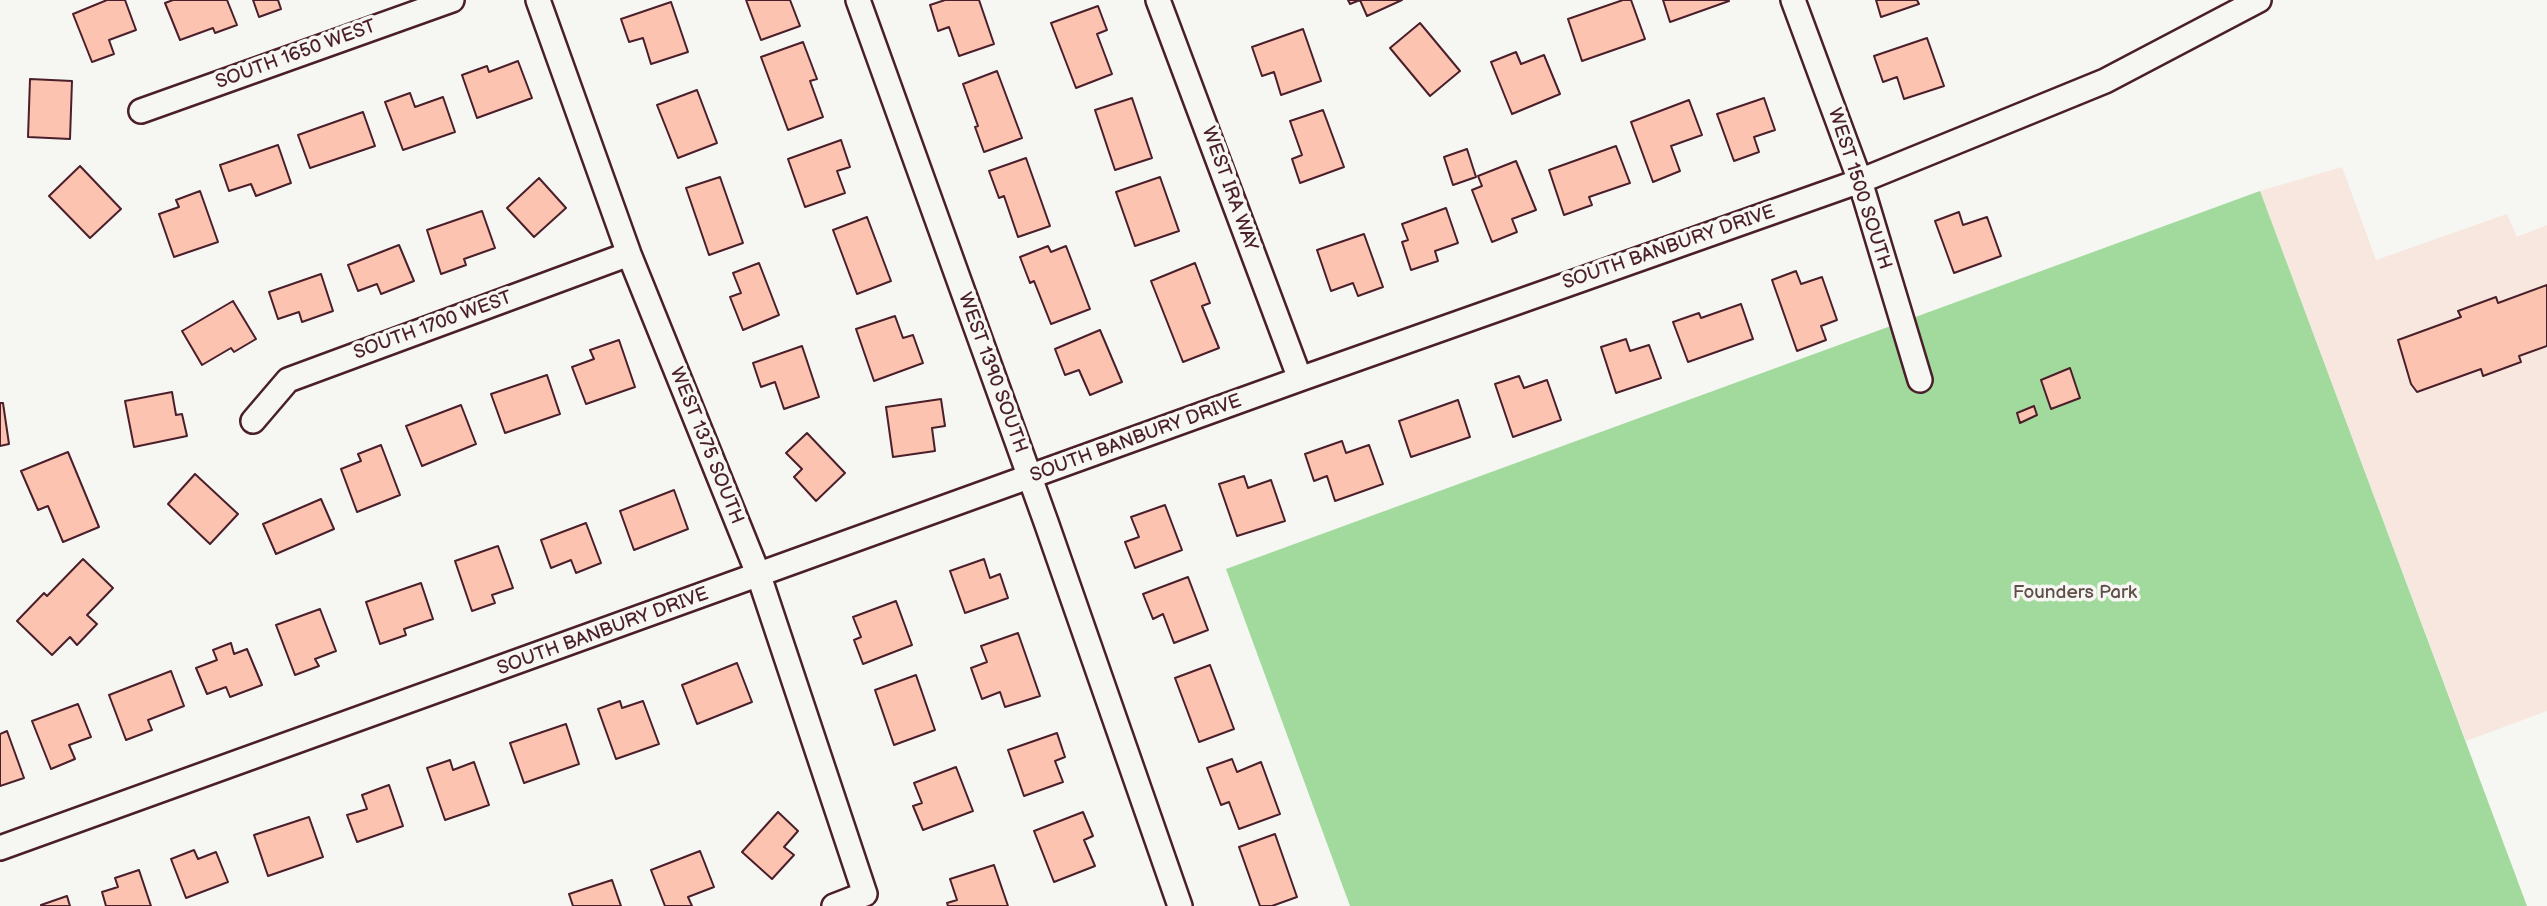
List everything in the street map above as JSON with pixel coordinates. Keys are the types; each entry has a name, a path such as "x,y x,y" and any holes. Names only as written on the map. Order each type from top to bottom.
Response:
{"street":[{"name":"SOUTH 1650 WEST","path":"141,111 452,0"},
{"name":"WEST 1375 SOUTH","path":"538,0 629,254 759,576 865,894 834,906"},
{"name":"WEST 1390 SOUTH","path":"858,0 1031,478 1180,906"},
{"name":"WEST IRA WAY","path":"1158,0 1300,379"},
{"name":"WEST 1500 SOUTH","path":"1793,0 1860,181 1920,380"},
{"name":"SOUTH BANBURY DRIVE","path":"0,848 1300,379 1860,181 2105,81 2259,0"},
{"name":"SOUTH 1700 WEST","path":"253,421 288,380 629,254"}],"shaded area":[{"path":"2342,167 2376,260 2507,214 2517,237 2547,225 2547,711 2466,741 2260,191"}],"green space":[{"name":"Founders Park","path":"2260,191 2527,906 1350,906 1226,569"}],"building":[{"path":"107,0 125,0 136,30 109,40 114,54 92,62 73,14"},
{"path":"173,0 227,0 237,25 215,33 213,28 180,40 165,3"},
{"path":"253,0 278,0 281,9 259,17"},
{"path":"746,0 790,0 800,26 761,40"},
{"path":"945,0 979,0 994,44 959,56 949,27 938,31 930,5"},
{"path":"1360,0 1402,0 1367,16"},
{"path":"1623,0 1631,0 1645,39 1582,61 1568,19"},
{"path":"1663,0 1728,0 1729,1 1670,22"},
{"path":"1876,0 1917,0 1919,4 1881,17"},
{"path":"671,2 688,52 651,64 643,38 629,42 621,19"},
{"path":"1098,6 1107,30 1097,34 1112,74 1076,88 1051,23"},
{"path":"1420,23 1460,71 1430,96 1390,48"},
{"path":"1303,29 1321,81 1281,95 1274,72 1262,76 1252,47"},
{"path":"1927,38 1944,86 1904,99 1897,77 1883,82 1874,56"},
{"path":"803,42 817,79 810,81 823,117 788,130 761,57"},
{"path":"1516,52 1521,64 1544,55 1560,94 1512,114 1491,62"},
{"path":"518,61 532,98 477,118 462,75 487,66 489,72"},
{"path":"997,71 1022,138 984,152 963,84"},
{"path":"30,79 72,81 70,139 28,137"},
{"path":"697,90 717,143 678,158 657,105"},
{"path":"410,93 415,107 443,97 455,132 403,150 385,102"},
{"path":"1132,98 1152,158 1115,170 1095,110"},
{"path":"1764,98 1775,130 1754,137 1759,152 1734,161 1717,114"},
{"path":"1689,100 1702,135 1671,146 1680,171 1653,182 1631,122"},
{"path":"1323,110 1344,167 1300,183 1292,159 1302,155 1290,121"},
{"path":"363,112 375,146 310,168 298,135"},
{"path":"841,140 850,167 837,171 845,193 805,207 788,159"},
{"path":"278,145 291,183 256,196 251,184 229,191 220,165"},
{"path":"1616,146 1630,183 1589,197 1592,205 1564,215 1549,170"},
{"path":"1467,149 1476,177 1453,185 1444,157"},
{"path":"1026,158 1050,226 1018,237 1004,196 999,198 989,171"},
{"path":"1516,161 1536,210 1512,219 1517,232 1492,242 1472,190 1482,186 1478,176"},
{"path":"80,166 121,209 90,238 49,196"},
{"path":"720,177 743,243 709,255 686,188"},
{"path":"1160,177 1179,231 1135,246 1116,192"},
{"path":"539,178 566,208 534,237 507,208"},
{"path":"200,191 218,242 174,257 159,214 179,207 176,200"},
{"path":"1446,208 1458,243 1435,251 1438,261 1411,270 1402,242 1408,240 1402,224"},
{"path":"482,211 495,248 464,259 466,265 441,274 427,230"},
{"path":"1959,212 1963,225 1987,217 2001,256 1954,273 1935,221"},
{"path":"867,217 891,281 857,294 833,230"},
{"path":"1364,234 1383,287 1358,296 1353,283 1331,291 1317,250"},
{"path":"399,245 414,281 381,294 377,284 358,291 348,265"},
{"path":"1048,246 1051,252 1066,246 1090,309 1051,324 1034,281 1030,283 1020,257"},
{"path":"759,263 779,315 743,330 730,297 741,293 733,273"},
{"path":"1195,263 1210,303 1202,306 1219,348 1183,362 1151,281"},
{"path":"1796,271 1801,284 1822,277 1837,320 1821,326 1826,340 1797,351 1772,280"},
{"path":"321,274 333,311 302,322 299,312 278,319 269,292"},
{"path":"2547,285 2547,346 2519,356 2521,362 2483,376 2481,369 2417,392 2411,384 2398,340 2461,317 2458,311 2496,297 2498,303"},
{"path":"233,301 256,339 234,352 231,348 202,365 182,331"},
{"path":"1741,304 1753,339 1688,362 1673,322 1699,313 1701,318"},
{"path":"895,316 903,338 913,335 923,363 874,381 856,329"},
{"path":"1100,330 1122,382 1090,395 1079,370 1065,375 1055,349"},
{"path":"1626,339 1630,351 1649,345 1661,378 1616,393 1601,347"},
{"path":"619,340 635,387 586,404 572,367 594,359 590,350"},
{"path":"802,346 819,397 784,409 775,382 761,387 753,363"},
{"path":"2070,368 2080,398 2051,409 2041,380"},
{"path":"547,375 560,414 505,433 491,394"},
{"path":"1519,376 1524,388 1547,380 1561,420 1513,437 1495,384"},
{"path":"172,392 176,415 182,414 187,436 134,447 125,401"},
{"path":"941,399 945,426 932,428 935,451 893,457 886,407"},
{"path":"1458,400 1470,437 1411,457 1399,421"},
{"path":"0,403 3,403 9,444 0,446"},
{"path":"461,405 476,444 422,466 406,426"},
{"path":"2034,406 2037,415 2020,423 2017,413"},
{"path":"807,433 845,473 816,501 794,477 802,469 786,453"},
{"path":"1342,441 1346,453 1369,445 1383,484 1335,501 1327,476 1314,481 1305,454"},
{"path":"381,445 400,495 357,512 341,469 361,461 358,454"},
{"path":"68,452 99,527 63,542 48,506 38,510 21,471"},
{"path":"195,474 238,514 210,544 168,504"},
{"path":"1244,476 1248,488 1271,480 1285,521 1237,536 1219,484"},
{"path":"674,490 688,529 634,550 620,511"},
{"path":"321,499 334,529 276,554 263,524"},
{"path":"1165,505 1182,550 1135,568 1125,542 1139,537 1131,517"},
{"path":"586,523 601,563 576,573 571,560 551,568 541,540"},
{"path":"498,546 513,588 492,595 495,603 472,611 455,561"},
{"path":"83,559 113,588 87,615 97,624 77,645 70,637 52,655 17,621 44,593 47,596"},
{"path":"984,559 990,578 1000,574 1008,598 965,613 950,571"},
{"path":"1188,577 1208,630 1174,643 1163,614 1153,619 1143,594"},
{"path":"421,583 433,619 404,629 406,635 380,644 366,602"},
{"path":"896,601 912,645 863,664 854,640 861,637 853,617"},
{"path":"320,609 336,651 315,659 319,666 295,675 276,625"},
{"path":"1018,633 1040,696 1005,707 1000,692 982,699 971,668 987,662 981,646"},
{"path":"231,643 234,654 247,649 262,685 230,697 226,687 207,694 196,668 217,660 213,650"},
{"path":"737,663 752,702 697,724 682,685"},
{"path":"1210,665 1234,729 1199,742 1175,678"},
{"path":"171,671 184,706 148,720 152,730 126,740 109,695"},
{"path":"916,675 935,730 894,745 875,690"},
{"path":"620,701 622,708 643,701 659,744 616,759 598,709"},
{"path":"78,704 91,737 69,745 75,759 51,769 32,721"},
{"path":"566,724 579,764 524,783 510,743"},
{"path":"7,731 24,778 0,786 0,734"},
{"path":"1057,733 1065,757 1055,761 1063,782 1024,796 1008,750"},
{"path":"1232,759 1237,772 1261,762 1280,814 1239,829 1229,802 1221,805 1207,768"},
{"path":"450,760 453,770 474,762 489,805 445,820 427,768"},
{"path":"956,767 973,811 923,830 913,806 922,803 914,783"},
{"path":"389,785 403,826 357,842 347,815 367,809 362,795"},
{"path":"778,812 798,831 784,847 794,855 772,879 742,852"},
{"path":"1083,812 1093,836 1084,840 1095,866 1054,882 1034,831"},
{"path":"309,817 323,857 268,876 254,835"},
{"path":"1275,834 1297,897 1272,906 1260,906 1239,847"},
{"path":"194,850 198,859 216,852 228,882 186,898 171,859"},
{"path":"700,851 714,887 688,897 692,906 665,906 651,870"},
{"path":"994,865 1008,906 948,906 947,903 957,900 950,879"},
{"path":"139,870 151,906 106,906 102,892 118,887 115,878"},
{"path":"612,880 621,906 573,906 569,894"},
{"path":"67,896 70,906 41,906 41,905"}]}
